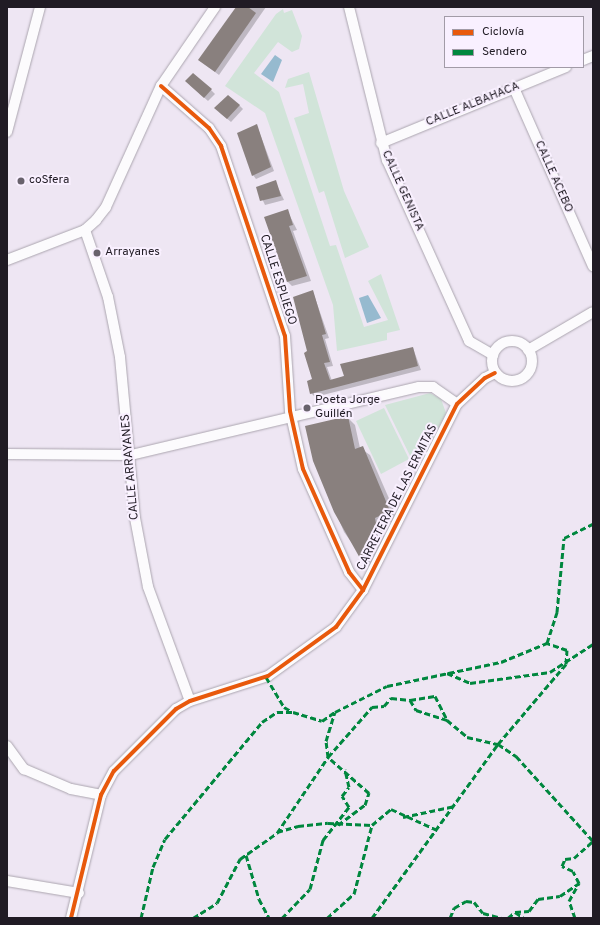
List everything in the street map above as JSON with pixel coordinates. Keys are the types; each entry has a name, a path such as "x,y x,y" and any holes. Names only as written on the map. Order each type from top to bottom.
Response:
{"street":[{"path":"7,132 40,7"},
{"path":"7,260 85,230 106,207 161,86 215,7"},
{"name":"CALLE GENISTA","path":"349,7 381,143 469,341 493,355"},
{"name":"CALLE ALBAHACA","path":"381,143 564,68"},
{"name":"CALLE ESPLIEGO","path":"161,86 209,128 222,146 285,336 291,417 306,475 349,572 363,590"},
{"name":"CALLE ACEBO","path":"514,88 593,266"},
{"name":"CALLE ARRAYANES","path":"85,230 108,297 120,357 131,455 135,518 148,587 190,700"},
{"path":"528,350 593,312"},
{"path":"506,342 518,342 528,350 532,362 523,378 505,380 495,373 493,355 506,342"},
{"name":"CARRETERA DE LAS ERMITAS","path":"71,918 79,893 101,796 120,766 162,720 190,700 268,676 336,627 363,590 457,404 495,373"},
{"path":"7,454 131,455 419,387 433,387 457,404"},
{"path":"7,746 24,769 71,790 101,796"},
{"path":"7,882 79,893"}],"green space":[{"path":"283,9 284,13 292,10 302,36 299,49 292,52 278,42 254,73 279,92 330,246 336,245 364,327 388,320 368,281 381,274 400,330 387,333 387,340 337,351 333,305 265,113 225,86 276,14"},
{"path":"309,72 344,191 369,247 345,258 324,191 319,193 294,118 309,113 303,84 285,88 288,79"},
{"path":"430,393 441,399 446,413 417,470 385,405"},
{"path":"384,408 409,459 381,474 356,421"}],"water":[{"path":"275,55 282,60 273,82 261,74"},
{"path":"368,295 381,318 367,323 359,298"}],"building":[{"path":"236,7 248,7 256,13 215,72 198,60"},
{"path":"193,73 212,89 204,98 185,81"},
{"path":"228,95 240,105 227,119 214,108"},
{"path":"257,124 271,167 252,176 237,133"},
{"path":"276,180 281,196 260,201 256,187"},
{"path":"288,209 293,225 289,226 307,276 287,282 264,217"},
{"path":"313,290 326,334 322,335 330,362 324,363 330,380 344,376 340,364 413,347 418,366 310,394 307,381 312,379 304,353 307,351 293,297"},
{"path":"348,416 355,449 363,446 390,511 375,518 377,529 361,560 334,512 313,461 305,426"}],"marked path":[{"path":"193,918 217,903 240,859 277,833 328,757 326,741 335,712 387,686 501,662 547,643 557,612 564,538 593,524"},
{"path":"372,918 498,744 566,664 567,650 547,643"},
{"path":"447,673 470,683 550,672 593,644"},
{"path":"266,677 284,707 291,711"},
{"path":"410,700 435,696 447,720"},
{"path":"338,825 365,805 369,793 328,757 372,707 384,706 391,698 410,700 416,710 447,720 467,737 498,744 516,756 593,841"},
{"path":"141,918 153,867 165,839 262,722 277,712 293,712 322,721 335,712"},
{"path":"282,918 310,889 323,840 349,807 342,796 349,787 345,769"},
{"path":"403,817 455,806"},
{"path":"277,832 298,826 328,823 372,825 391,809 437,830"},
{"path":"327,918 354,894 372,825"},
{"path":"575,918 569,901 579,883 573,871 562,866 565,859 574,858 593,841"},
{"path":"246,855 259,899 269,918"},
{"path":"515,912 529,911 538,899 560,896 578,884"},
{"path":"450,918 454,908 466,901 474,902 483,913 502,918"},
{"path":"508,918 515,912 524,918"}],"cycle path":[{"path":"161,86 209,128 221,146 285,336 290,411 303,469 349,572 363,590"},
{"path":"71,918 101,795 114,771 176,709 190,701 268,676 336,627 363,590 457,404 485,378 495,373"}],"place":[{"name":"coSfera","path":"21,181"},
{"name":"Arrayanes","path":"97,253"},
{"name":"Poeta Jorge Guillén","path":"307,408"}]}
